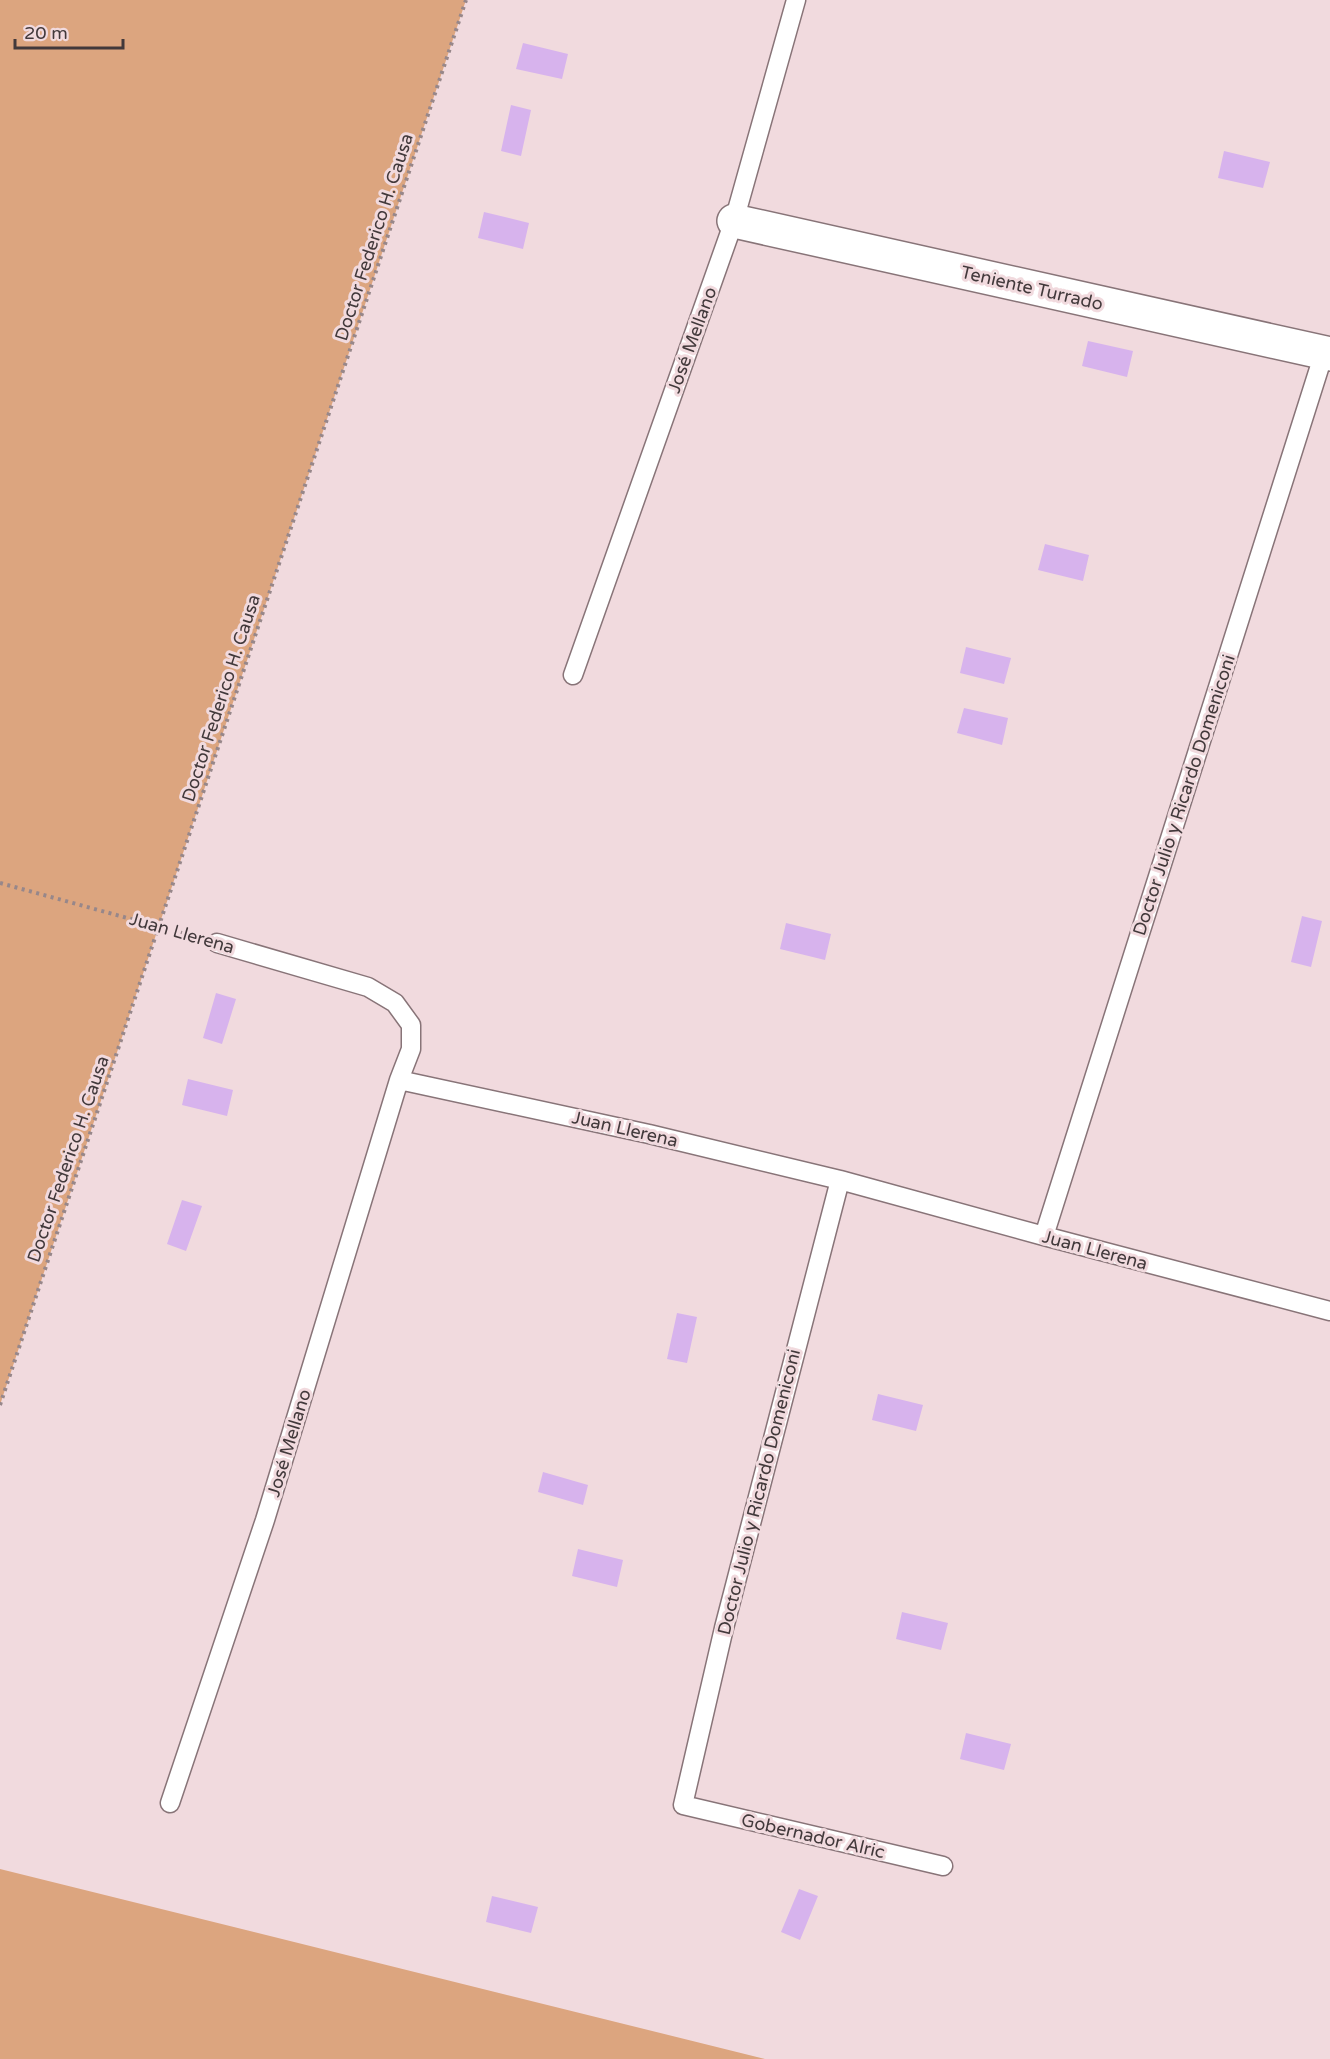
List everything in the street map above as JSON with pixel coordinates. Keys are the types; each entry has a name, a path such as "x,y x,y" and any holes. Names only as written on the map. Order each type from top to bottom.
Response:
{"street":[{"name":"Teniente Turrado","path":"734,221 1327,354"}],"lane":[{"name":"José Mellano","path":"573,675 734,221 796,0"},
{"name":"Doctor Julio y Ricardo Domeniconi","path":"1044,1236 1327,354"},
{"name":"Juan Llerena","path":"217,943 368,987 395,1003 411,1025 411,1049 399,1080 649,1134 840,1180 1330,1311"},
{"name":"José Mellano","path":"170,1803 265,1520 399,1080"},
{"name":"Doctor Julio y Ricardo Domeniconi","path":"683,1805 724,1628 840,1180"},
{"name":"Gobernador Alric","path":"683,1805 943,1866"}],"path":[{"name":"Doctor Federico H. Causa","path":"0,1405 466,0"},
{"name":"Juan Llerena","path":"0,883 217,943"}],"shaded area":[{"path":"0,0 466,0 0,1405"},
{"path":"523,43 568,54 562,79 516,69"},
{"path":"511,105 531,110 521,156 501,151"},
{"path":"1224,151 1270,162 1263,188 1218,178"},
{"path":"484,212 529,223 523,249 478,238"},
{"path":"1088,341 1133,351 1127,377 1082,366"},
{"path":"1045,544 1089,555 1083,581 1038,570"},
{"path":"966,647 1011,658 1004,684 960,673"},
{"path":"964,708 1008,718 1002,745 957,733"},
{"path":"1302,916 1322,921 1311,967 1291,962"},
{"path":"786,923 831,934 825,960 780,949"},
{"path":"216,993 236,999 222,1044 203,1038"},
{"path":"188,1079 233,1090 227,1116 182,1105"},
{"path":"182,1200 202,1206 186,1251 167,1244"},
{"path":"677,1313 697,1317 687,1363 667,1359"},
{"path":"878,1394 923,1405 916,1431 872,1420"},
{"path":"543,1472 588,1485 583,1505 538,1492"},
{"path":"578,1549 623,1560 617,1587 572,1576"},
{"path":"902,1612 948,1623 941,1650 896,1639"},
{"path":"966,1733 1011,1744 1004,1770 960,1759"},
{"path":"0,1869 765,2059 0,2059"},
{"path":"799,1889 818,1896 800,1940 781,1932"},
{"path":"492,1896 538,1907 531,1933 486,1922"}]}
